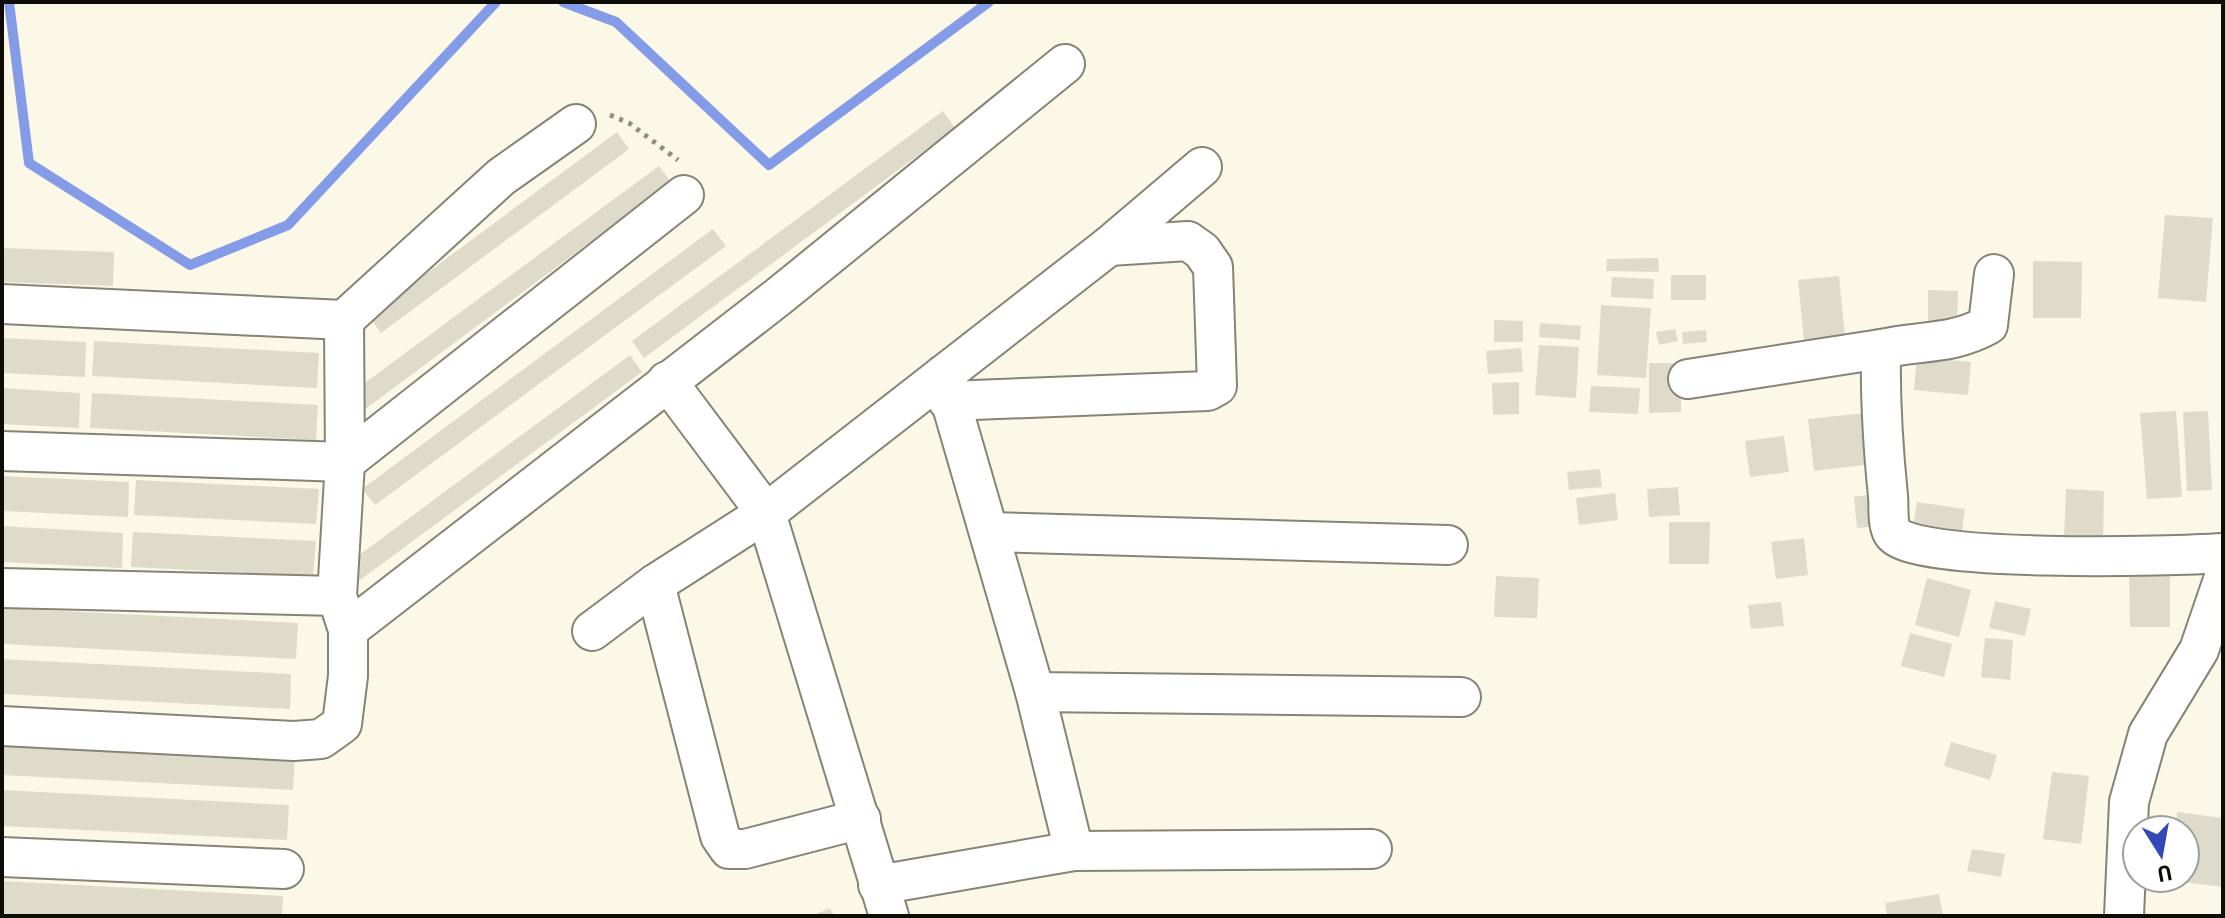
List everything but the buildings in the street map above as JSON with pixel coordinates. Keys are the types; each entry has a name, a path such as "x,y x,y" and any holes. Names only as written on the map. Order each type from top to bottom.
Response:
{"street":[{"path":"2,588 342,613 667,381 778,297 1065,64"},
{"path":"2,304 344,320 501,177 576,124"},
{"path":"592,631 655,584 766,513 945,387 1202,167"},
{"path":"2,451 345,462 684,195"},
{"path":"945,387 1208,391 1217,386 1213,267 1202,251 1188,241 1109,246"},
{"path":"1688,379 1911,342 1963,339 1988,325 1994,274"},
{"path":"2,726 294,741 321,739 342,724 348,676 342,613 344,320"},
{"path":"1881,349 1880,391 1891,531 1904,543 1935,549 2070,557 2223,553"},
{"path":"667,381 766,513 884,900 1074,851 1372,849"},
{"path":"945,387 1035,692 1074,851"},
{"path":"990,532 1448,545"},
{"path":"2124,916 2129,802 2148,734 2199,650 2223,580"},
{"path":"655,584 720,836 729,849 745,849 861,819"},
{"path":"1035,692 1461,697"},
{"path":"2,857 284,869"}],"path":[{"path":"576,124 594,114 605,113 629,123 680,161 684,195"}],"waterway":[{"path":"9,2 29,163 190,265 288,225 496,2"},
{"path":"563,2 616,22 769,165 989,2"}]}
